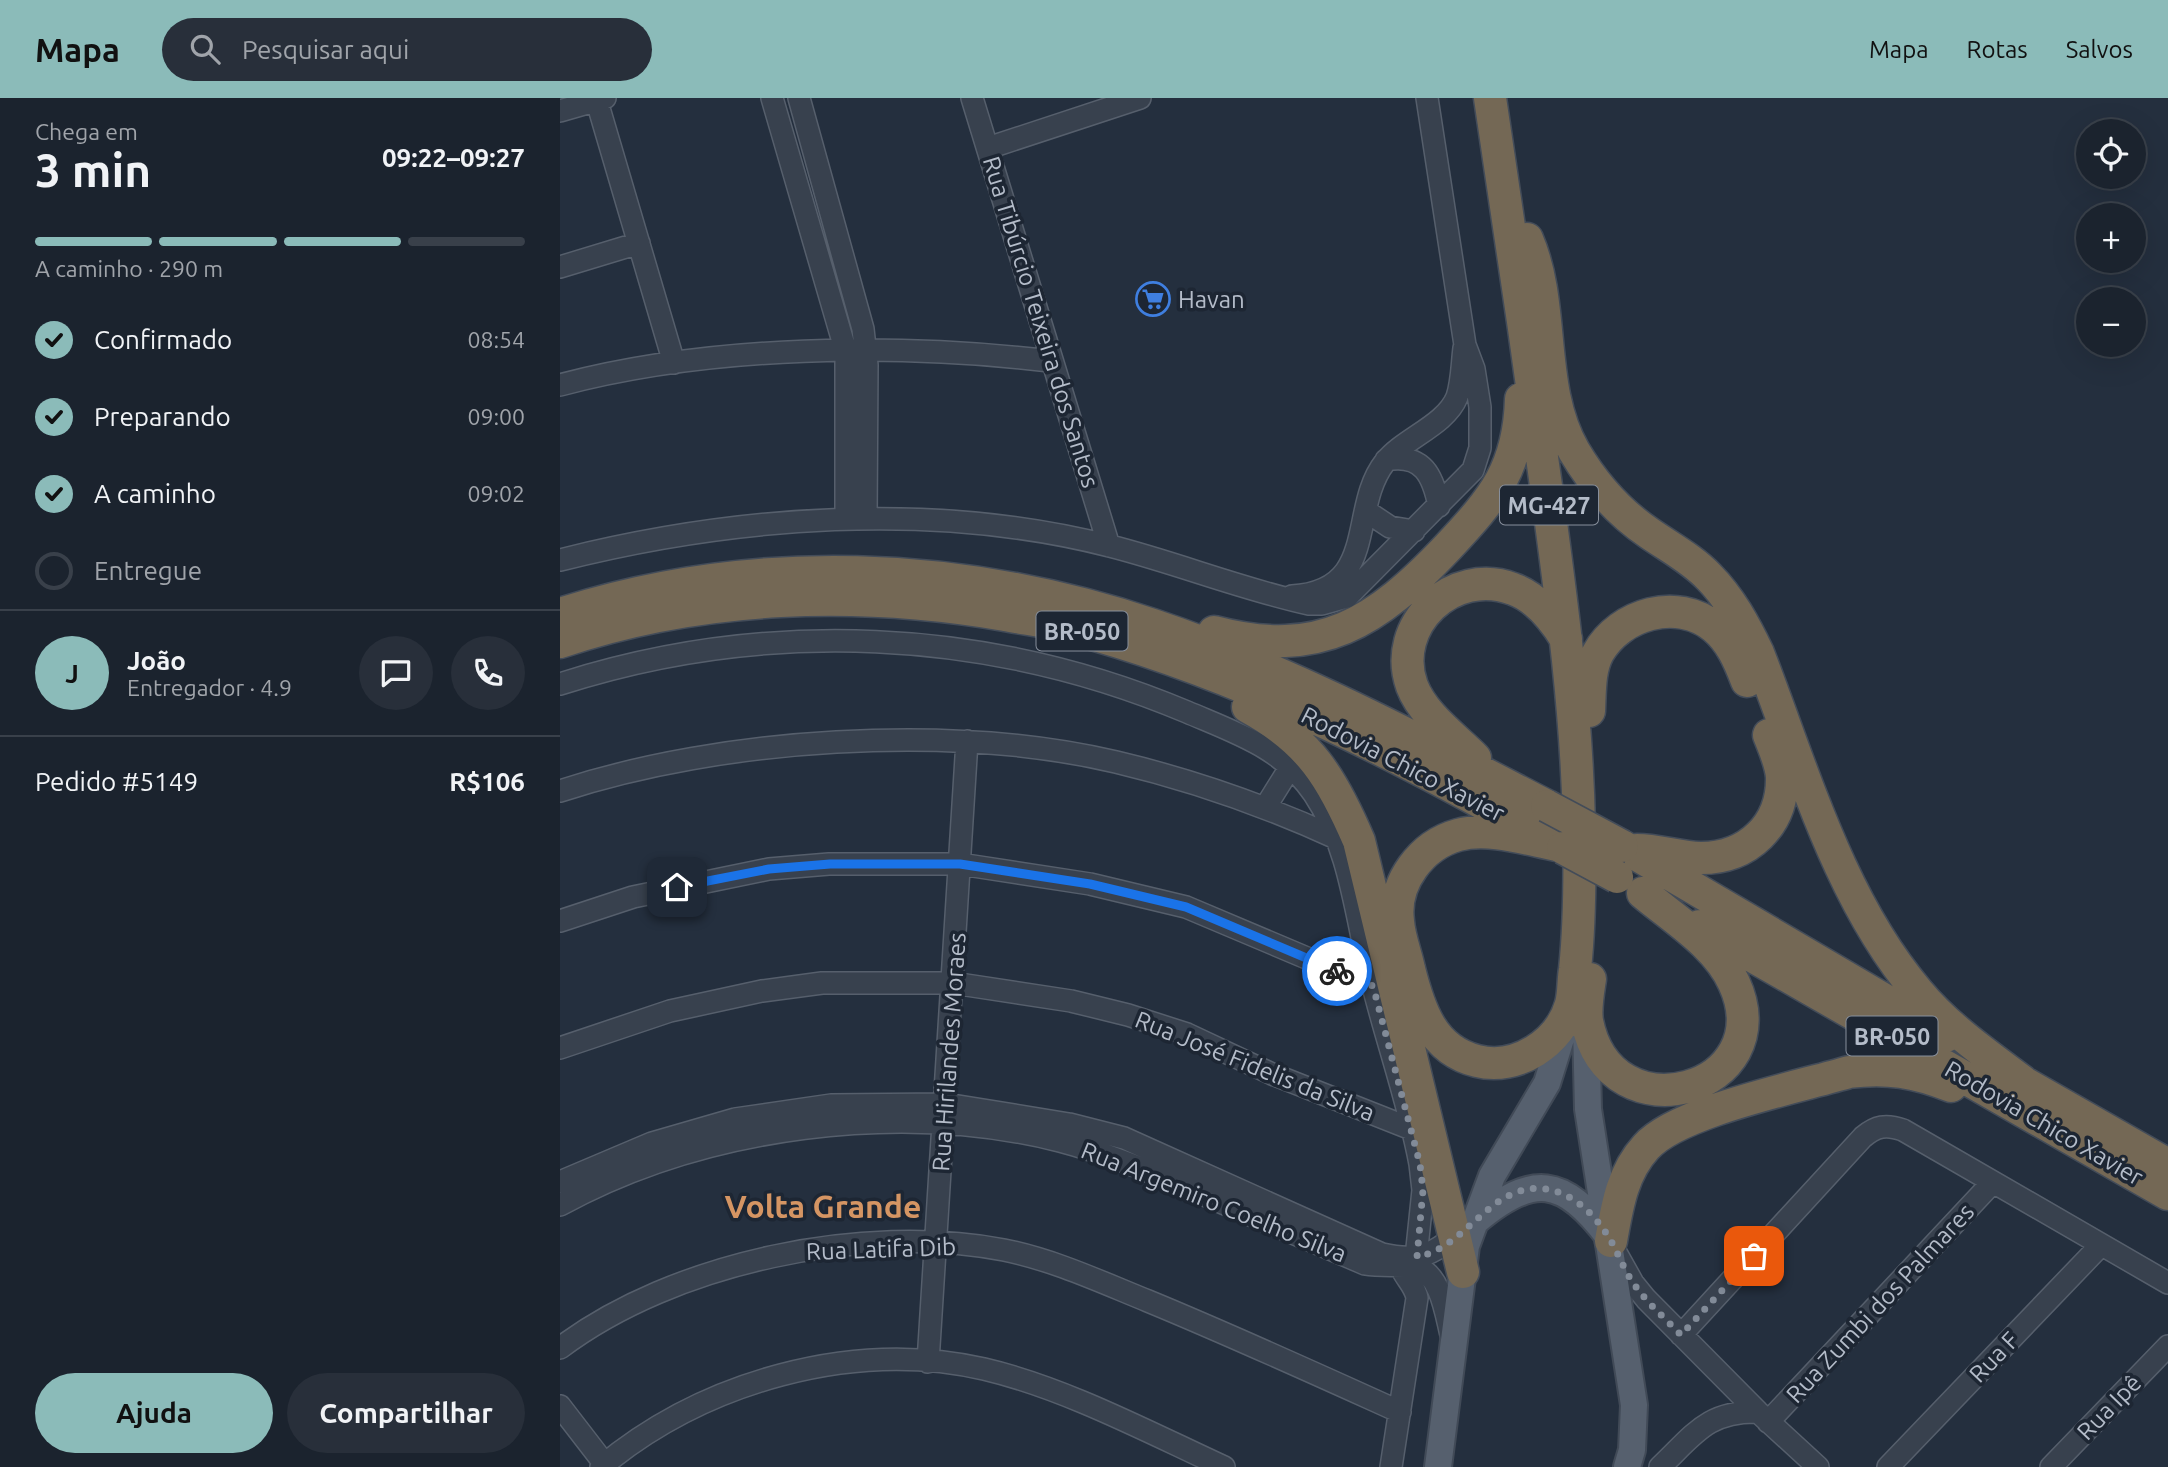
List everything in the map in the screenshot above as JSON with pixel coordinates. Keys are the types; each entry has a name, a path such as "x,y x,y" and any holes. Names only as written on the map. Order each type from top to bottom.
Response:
{"highway":[{"name":"MG-427","path":"1490,98 1567,640 1588,916"},
{"name":"MG-427","path":"1512,98 1550,445 1589,711 1588,916 1579,1011"},
{"path":"1527,239 1537,262 1543,289 1557,410 1573,450 1600,489 1622,512 1709,576 1726,598 1745,625 1758,653 1832,844 1878,939 1919,994 1969,1041 2022,1082"},
{"path":"1096,608 1176,621 1240,639 1287,642 1336,632 1384,608 1410,586 1485,508 1510,467 1520,427 1524,324"},
{"name":"Rodovia Chico Xavier","path":"560,614 649,589 709,579 781,572 856,571 1000,586 1096,608 1216,648 1298,682 1547,806 1628,867 2031,1116 2168,1194"},
{"path":"1500,781 1424,707 1412,687 1408,667 1413,631 1422,616 1449,592 1464,586 1499,584 1515,589 1539,605 1567,640"},
{"name":"Rodovia Chico Xavier","path":"560,642 654,617 781,600 916,602 1064,626 1167,656 1297,710 1451,785 1560,846 1628,867 2022,1082 2168,1165"},
{"path":"1560,846 1484,833 1461,834 1436,844 1406,877 1400,891 1398,921 1423,1015 1440,1041 1464,1057 1492,1063 1522,1057 1555,1035 1579,1011 1595,1045 1610,1067 1628,1081 1661,1091 1687,1089 1710,1078 1722,1068 1737,1043 1741,1029 1741,1007 1727,971 1628,867 1652,850 1699,858 1727,857 1743,849 1766,830 1774,817 1781,789 1779,760 1733,647 1713,625 1686,614 1657,612 1643,615 1618,630 1598,653 1593,666 1589,711"},
{"path":"1064,626 1164,664 1260,713 1302,743 1341,798 1360,841 1465,1229 1463,1272"},
{"path":"1611,1241 1620,1194 1636,1161 1659,1135 1687,1119 1849,1073 1892,1069 1937,1081 2031,1116"},
{"path":"2108,1131 2168,1144"}],"main road":[{"name":"MG-427","path":"1465,1229 1492,1176 1552,1074 1579,1011"},
{"name":"MG-427","path":"1579,1011 1588,1109 1611,1241 1614,1287 1634,1405 1632,1450 1627,1467"},
{"path":"1465,1229 1500,1200 1514,1194 1550,1188 1566,1193 1579,1202 1611,1241"},
{"path":"1438,1467 1446,1428 1463,1272"},
{"path":"1446,1428 1459,1467"}],"street":[{"path":"772,98 855,352 856,519"},
{"path":"799,98 863,328 855,352"},
{"name":"Rua Tibúrcio Teixeira dos Santos","path":"972,98 1109,546"},
{"path":"988,148 1140,98"},
{"path":"560,560 690,532 856,519 1018,530 1109,546 1276,597 1322,604 1347,597 1473,470 1480,448 1480,407 1474,369 1465,345 1427,98"},
{"path":"560,111 599,99 674,363"},
{"path":"560,267 639,243"},
{"path":"1276,597 1303,595 1338,580 1358,550 1375,479 1386,460 1451,406 1458,391 1465,345"},
{"path":"560,384 674,363 786,353 892,349 1051,360"},
{"path":"1386,460 1401,459 1425,469 1434,481 1439,506"},
{"path":"1366,512 1390,527 1415,531"},
{"path":"560,684 659,658 741,645 858,640 972,649 1080,673 1154,698 1253,740 1291,766 1314,794 1336,838 1373,986 1414,1130 1423,1190 1408,1263 1417,1298 1391,1467"},
{"path":"560,791 670,763 734,753 830,743 967,741 1015,745 1116,762 1266,806 1336,838"},
{"name":"Rua Hirilandes Moraes","path":"928,1362 946,1114 967,741"},
{"path":"1266,806 1291,766"},
{"path":"560,921 633,897 769,869 830,864 960,864 1090,884 1186,907 1373,986"},
{"name":"Rua José Fidelis da Silva","path":"560,1048 670,1011 762,991 822,983 954,983 1071,1001 1128,1015 1187,1034 1272,1074 1414,1130"},
{"name":"Rua Argemiro Coelho Silva","path":"560,1182 652,1143 735,1119 831,1105 946,1114 1103,1154 1365,1264 1408,1263"},
{"name":"Rua Argemiro Coelho Silva","path":"560,1205 589,1189 654,1164 740,1140 832,1125 946,1114"},
{"path":"1681,1335 1863,1137 1878,1127 1903,1130 2168,1283"},
{"name":"Rua Zumbi dos Palmares","path":"1763,1417 1992,1183"},
{"path":"1408,1263 1440,1249 1465,1229"},
{"path":"1611,1241 1633,1283 1763,1417 1818,1467"},
{"name":"Rua Latifa Dib","path":"560,1348 622,1309 728,1267 787,1253 839,1247 937,1243 1003,1250 1057,1264 1242,1340 1400,1412"},
{"name":"Rua F","path":"1888,1467 2100,1246"},
{"path":"1408,1263 1429,1277 1440,1294 1454,1343"},
{"name":"Rua Ipê","path":"2051,1467 2168,1346"},
{"path":"560,1406 604,1466 642,1436 683,1412 763,1380 847,1364 928,1362 983,1369 1036,1386 1224,1467"},
{"path":"1660,1467 1722,1414 1763,1417"}],"way so far":[{"path":"1337,971 1373,986 1414,1130 1423,1190 1417,1257 1429,1255 1449,1243 1500,1200 1533,1189 1550,1188 1566,1193 1590,1213 1611,1241 1633,1283 1681,1335 1754,1256"}],"place":[{"name":"Havan","path":"1153,299"}],"district":[{"name":"Volta Grande","path":"823,1206"}],"route":[{"path":"677,887 769,869 830,864 960,864 1090,884 1186,907 1337,971"}]}
